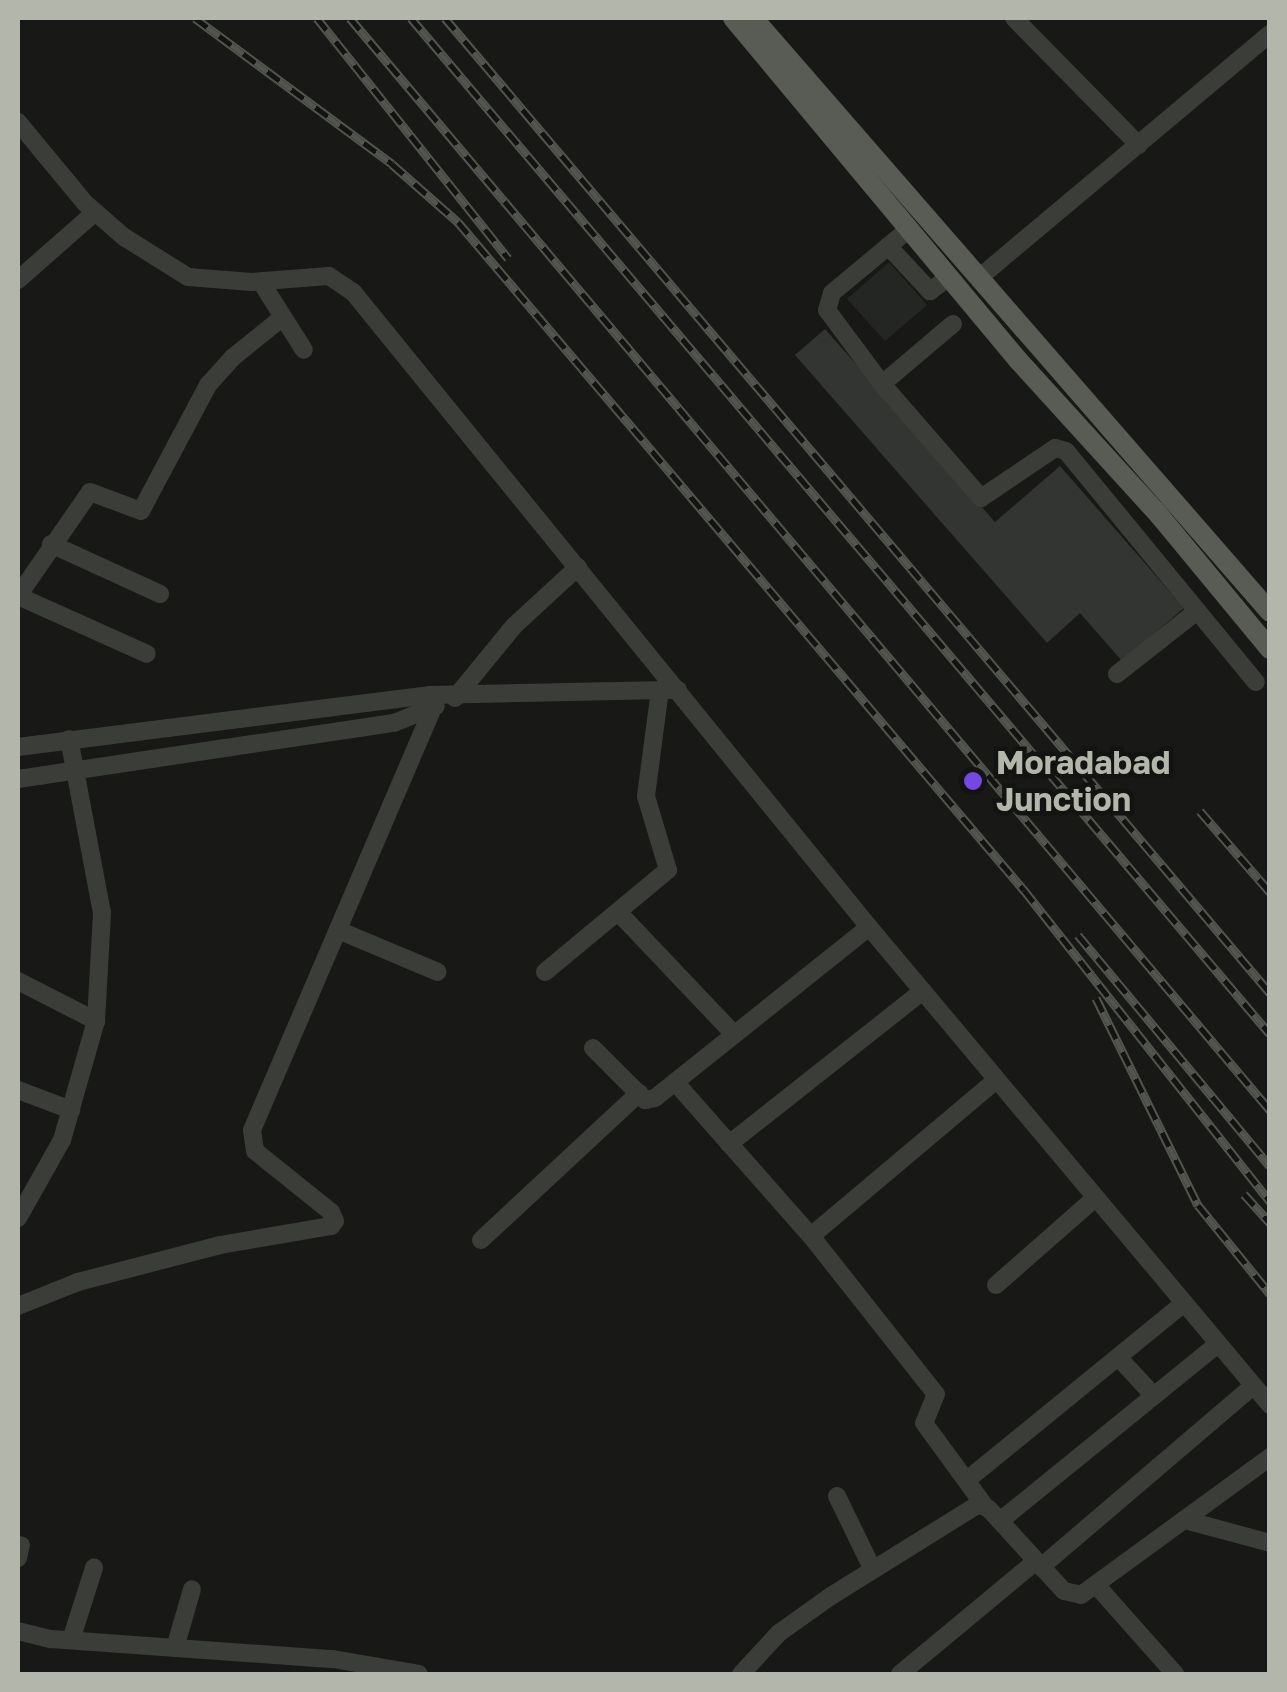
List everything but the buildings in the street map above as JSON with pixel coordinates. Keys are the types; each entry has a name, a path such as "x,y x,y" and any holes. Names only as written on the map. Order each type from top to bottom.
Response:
{"main road":[{"path":"733,18 1270,649"},
{"path":"756,18 1270,612"},
{"path":"1076,423 1093,408"}],"street":[{"path":"1014,18 1139,145"},
{"path":"980,278 1270,34"},
{"path":"18,122 95,212 124,237 188,277 261,282 329,276 354,292 578,567 669,690 1270,1405"},
{"path":"18,280 95,212"},
{"path":"910,229 826,303 882,384 981,498 1055,448 1066,450 1256,682"},
{"path":"888,246 930,291 950,277"},
{"path":"261,282 304,350"},
{"path":"147,654 19,589 90,492 141,511 208,385 232,358 283,317"},
{"path":"882,384 953,324"},
{"path":"50,544 160,594"},
{"path":"18,1306 78,1282 220,1244 330,1226 335,1221 330,1212 255,1150 251,1140 257,1116 443,702 514,626 578,567"},
{"path":"1117,674 1197,611"},
{"path":"18,779 384,725 443,702 669,690"},
{"path":"545,972 668,870 646,796 669,690"},
{"path":"18,747 429,696 443,702"},
{"path":"18,1218 62,1140 96,1021 102,913 69,739"},
{"path":"619,913 734,1034"},
{"path":"593,1048 650,1100 869,926"},
{"path":"338,930 438,972"},
{"path":"18,981 96,1021"},
{"path":"729,1144 922,991"},
{"path":"811,1236 996,1080"},
{"path":"675,1082 811,1236 936,1394 924,1423 984,1505 1072,1595 1097,1586 1270,1457"},
{"path":"18,1090 71,1110"},
{"path":"480,1240 638,1093"},
{"path":"996,1284 1095,1198"},
{"path":"967,1480 1184,1303"},
{"path":"1000,1521 1218,1344"},
{"path":"1118,1357 1154,1396"},
{"path":"900,1674 1253,1386"},
{"path":"837,1496 872,1568"},
{"path":"740,1674 779,1634 872,1568 978,1504 984,1505"},
{"path":"1185,1520 1270,1543"},
{"path":"71,1640 94,1568"},
{"path":"1097,1586 1173,1674"},
{"path":"175,1648 192,1588"},
{"path":"18,1631 71,1640 333,1659 418,1674"}],"shaded area":[{"path":"889,262 927,305 885,341 847,299"}],"railway":[{"path":"195,18 392,164 458,222 1024,890 1270,1202"},
{"path":"317,18 508,258"},
{"path":"350,18 1270,1110"},
{"path":"411,18 1270,1034"},
{"path":"445,18 1270,993"},
{"path":"1200,811 1270,892"},
{"path":"1078,935 1270,1166"},
{"path":"1096,998 1198,1205 1270,1294"},
{"path":"1244,1194 1270,1223"}],"place":[{"name":"Moradabad Junction","path":"973,781"}]}
